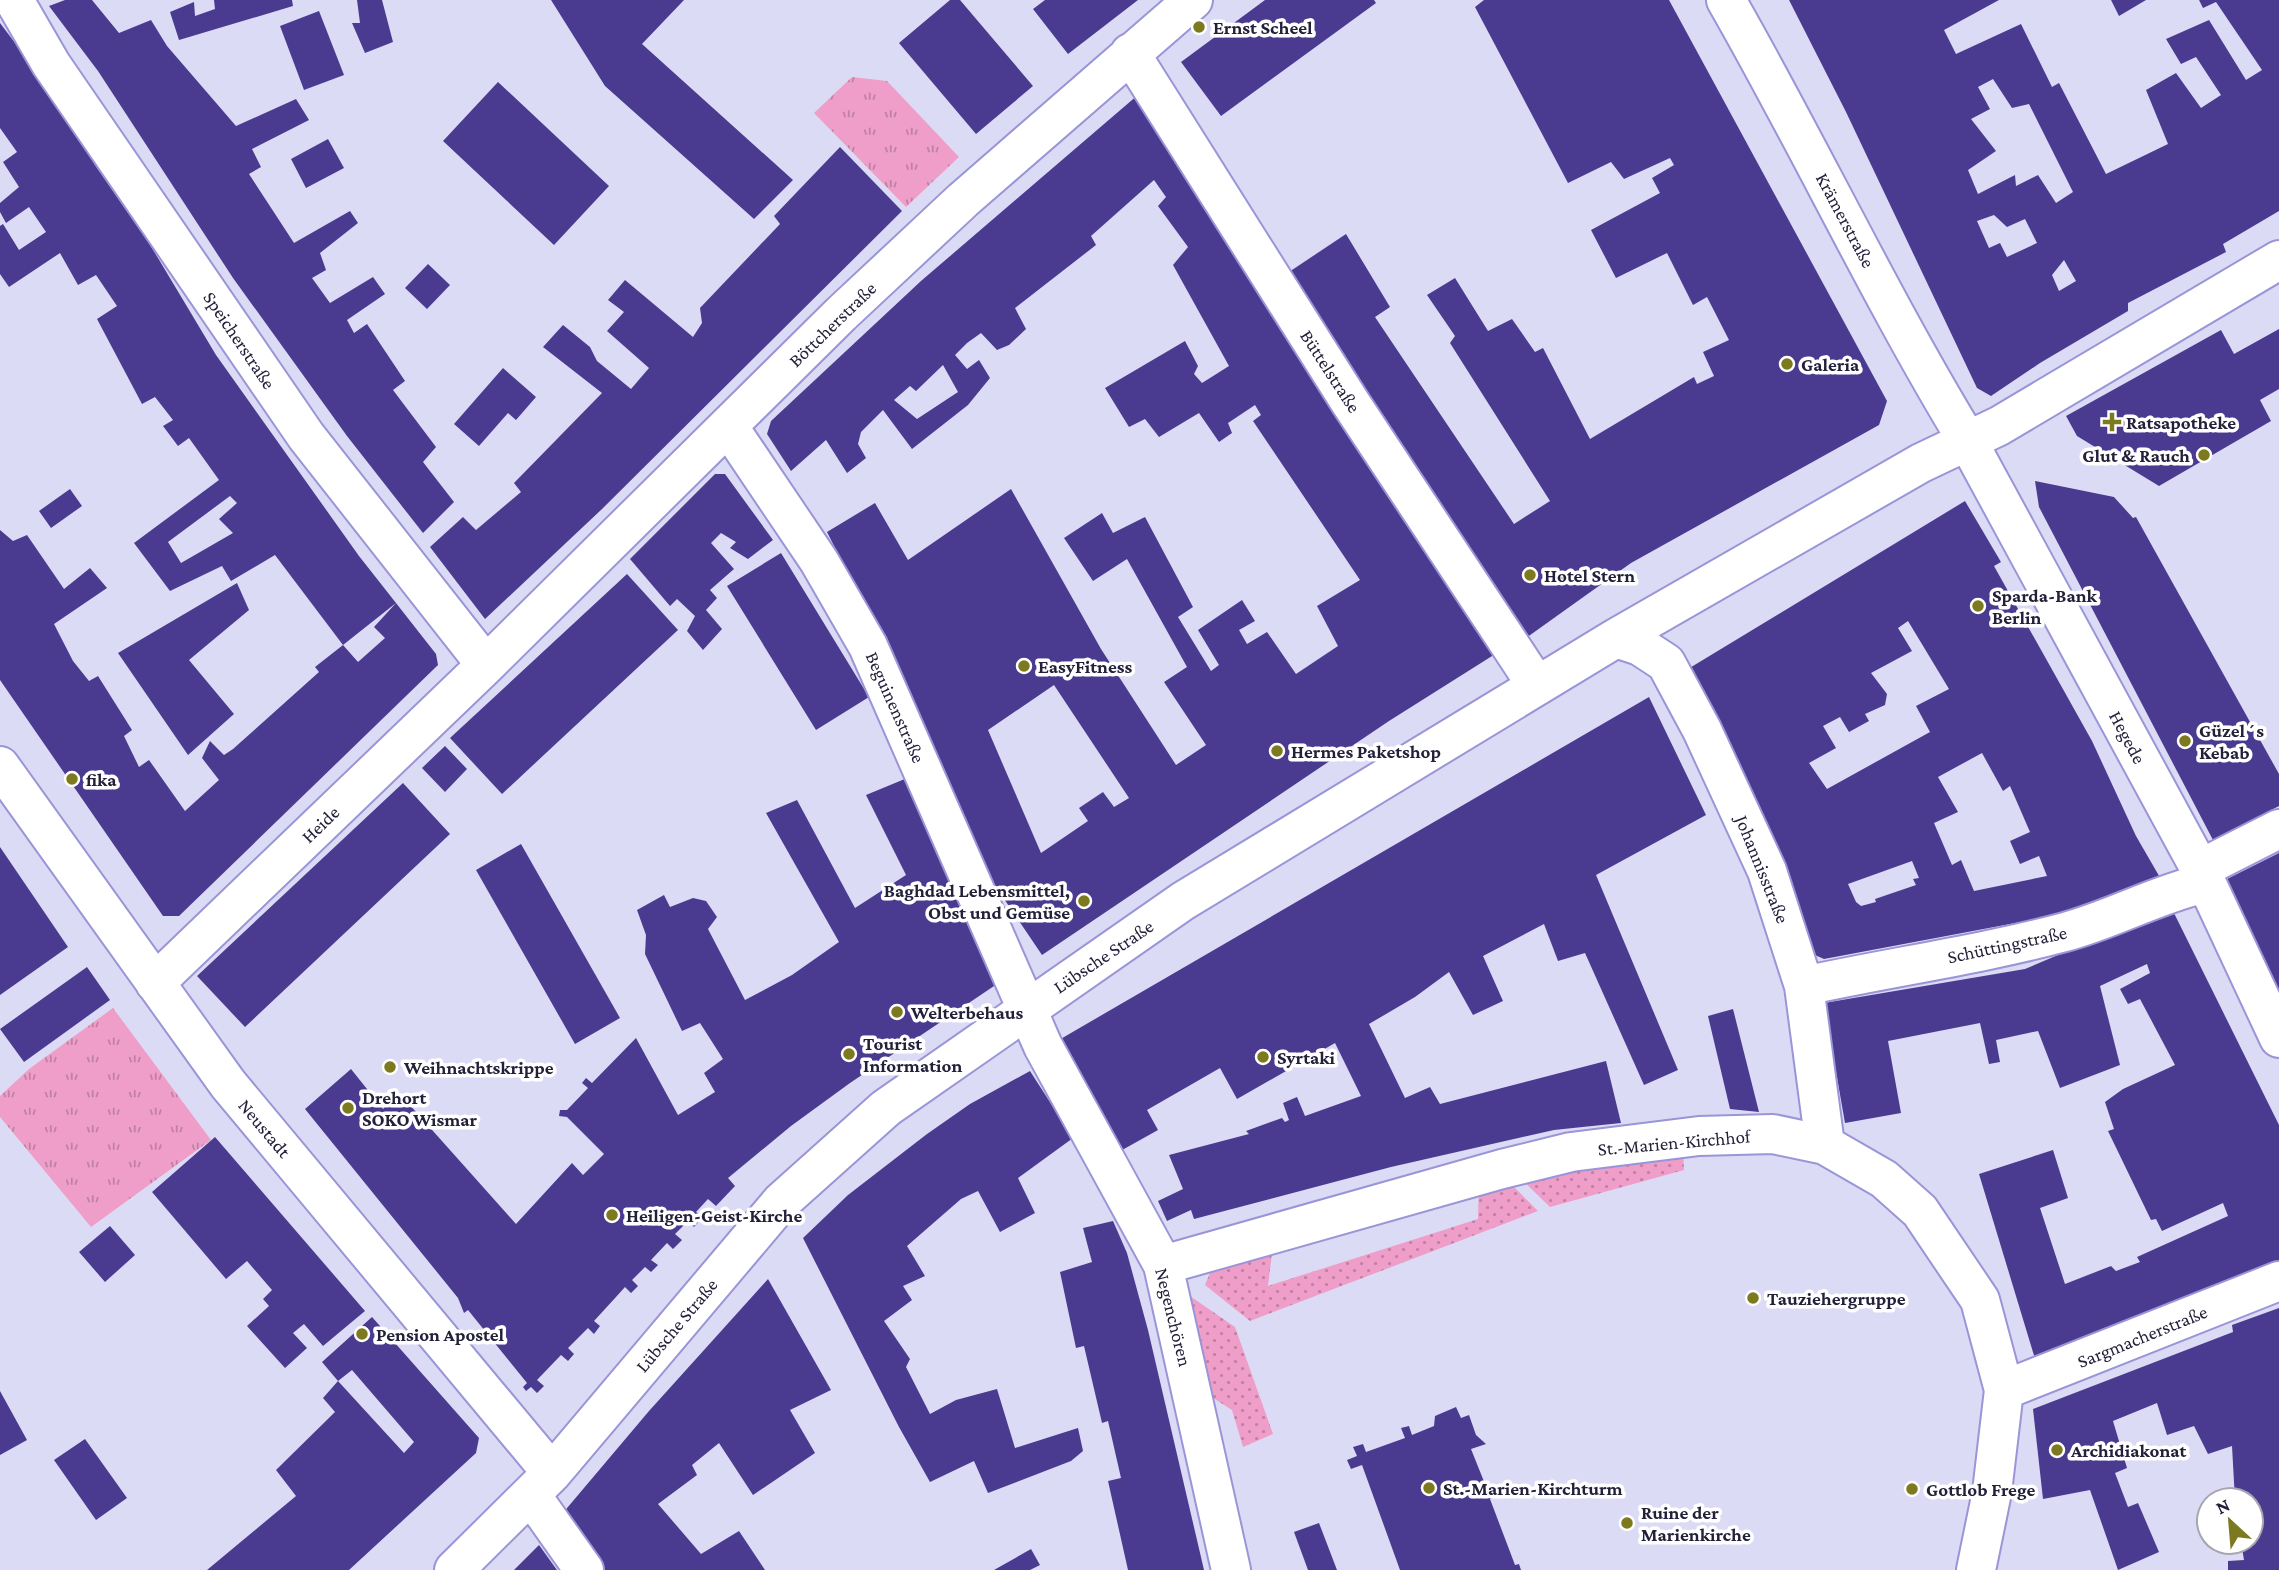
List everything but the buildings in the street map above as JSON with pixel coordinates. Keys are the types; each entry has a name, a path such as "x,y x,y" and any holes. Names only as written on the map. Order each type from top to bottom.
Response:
{"street":[{"name":"Speicherstraße","path":"14,0 51,64 306,436 486,665"},
{"name":"Böttcherstraße","path":"486,665 728,426 963,200 1193,0"},
{"name":"Krämerstraße","path":"1726,0 1778,91 1931,382 1967,440"},
{"name":"Büttelstraße","path":"1130,53 1350,402 1537,686"},
{"name":"Lübsche Straße","path":"454,1570 542,1484 781,1202 886,1108 1183,901 1616,638 1967,440 1999,426 2279,260"},
{"name":"Beguinenstraße","path":"728,426 819,561 868,646 1027,1008"},
{"name":"Hegede","path":"1967,440 2203,876 2279,1038"},
{"name":"Johannisstraße","path":"1616,638 1640,646 1666,663 1687,699 1767,872 1804,985 1816,1058 1825,1145"},
{"name":"Heide","path":"155,983 486,665"},
{"name":"Neustadt","path":"0,766 228,1084 542,1484 584,1570"},
{"name":"Schüttingstraße","path":"1804,985 2032,941 2074,930 2203,876 2279,829"},
{"name":"Negenchören","path":"1027,1008 1043,1046 1163,1265 1231,1570"},
{"name":"St.-Marien-Kirchhof","path":"1163,1265 1502,1169 1572,1152 1699,1136 1773,1134 1825,1145 1884,1180 1920,1212 1980,1300 2004,1390 1993,1492 1976,1570"},
{"name":"Sargmacherstraße","path":"2004,1390 2279,1281"}],"green space":[{"path":"852,77 887,81 959,157 906,207 814,113"},
{"path":"113,1008 211,1140 91,1227 0,1117 0,1096 29,1069"},
{"path":"1683,1149 1684,1170 1550,1207 1519,1177"},
{"path":"1506,1179 1538,1211 1250,1321 1205,1285 1214,1263 1273,1245 1268,1286 1478,1219 1479,1183"},
{"path":"1187,1294 1235,1327 1273,1434 1243,1447 1232,1410 1196,1387"}],"place":[{"name":"Ernst Scheel","path":"1199,27"},
{"name":"Galeria","path":"1787,364"},
{"name":"Ratsapotheke","path":"2112,422"},
{"name":"Glut & Rauch","path":"2204,455"},
{"name":"Hotel Stern","path":"1530,575"},
{"name":"Sparda-Bank Berlin","path":"1978,606"},
{"name":"EasyFitness","path":"1024,666"},
{"name":"Güzel´s Kebab","path":"2185,741"},
{"name":"Hermes Paketshop","path":"1277,751"},
{"name":"fika","path":"72,779"},
{"name":"Baghdad Lebensmittel, Obst und Gemüse","path":"1084,901"},
{"name":"Welterbehaus","path":"897,1012"},
{"name":"Tourist Information","path":"849,1054"},
{"name":"Syrtaki","path":"1263,1057"},
{"name":"Weihnachtskrippe","path":"390,1067"},
{"name":"Drehort SOKO Wismar","path":"348,1108"},
{"name":"Heiligen-Geist-Kirche","path":"612,1215"},
{"name":"Tauziehergruppe","path":"1753,1298"},
{"name":"Pension Apostel","path":"362,1334"},
{"name":"Archidiakonat","path":"2057,1450"},
{"name":"St.-Marien-Kirchturm","path":"1429,1488"},
{"name":"Gottlob Frege","path":"1912,1489"},
{"name":"Ruine der Marienkirche","path":"1627,1523"}]}
